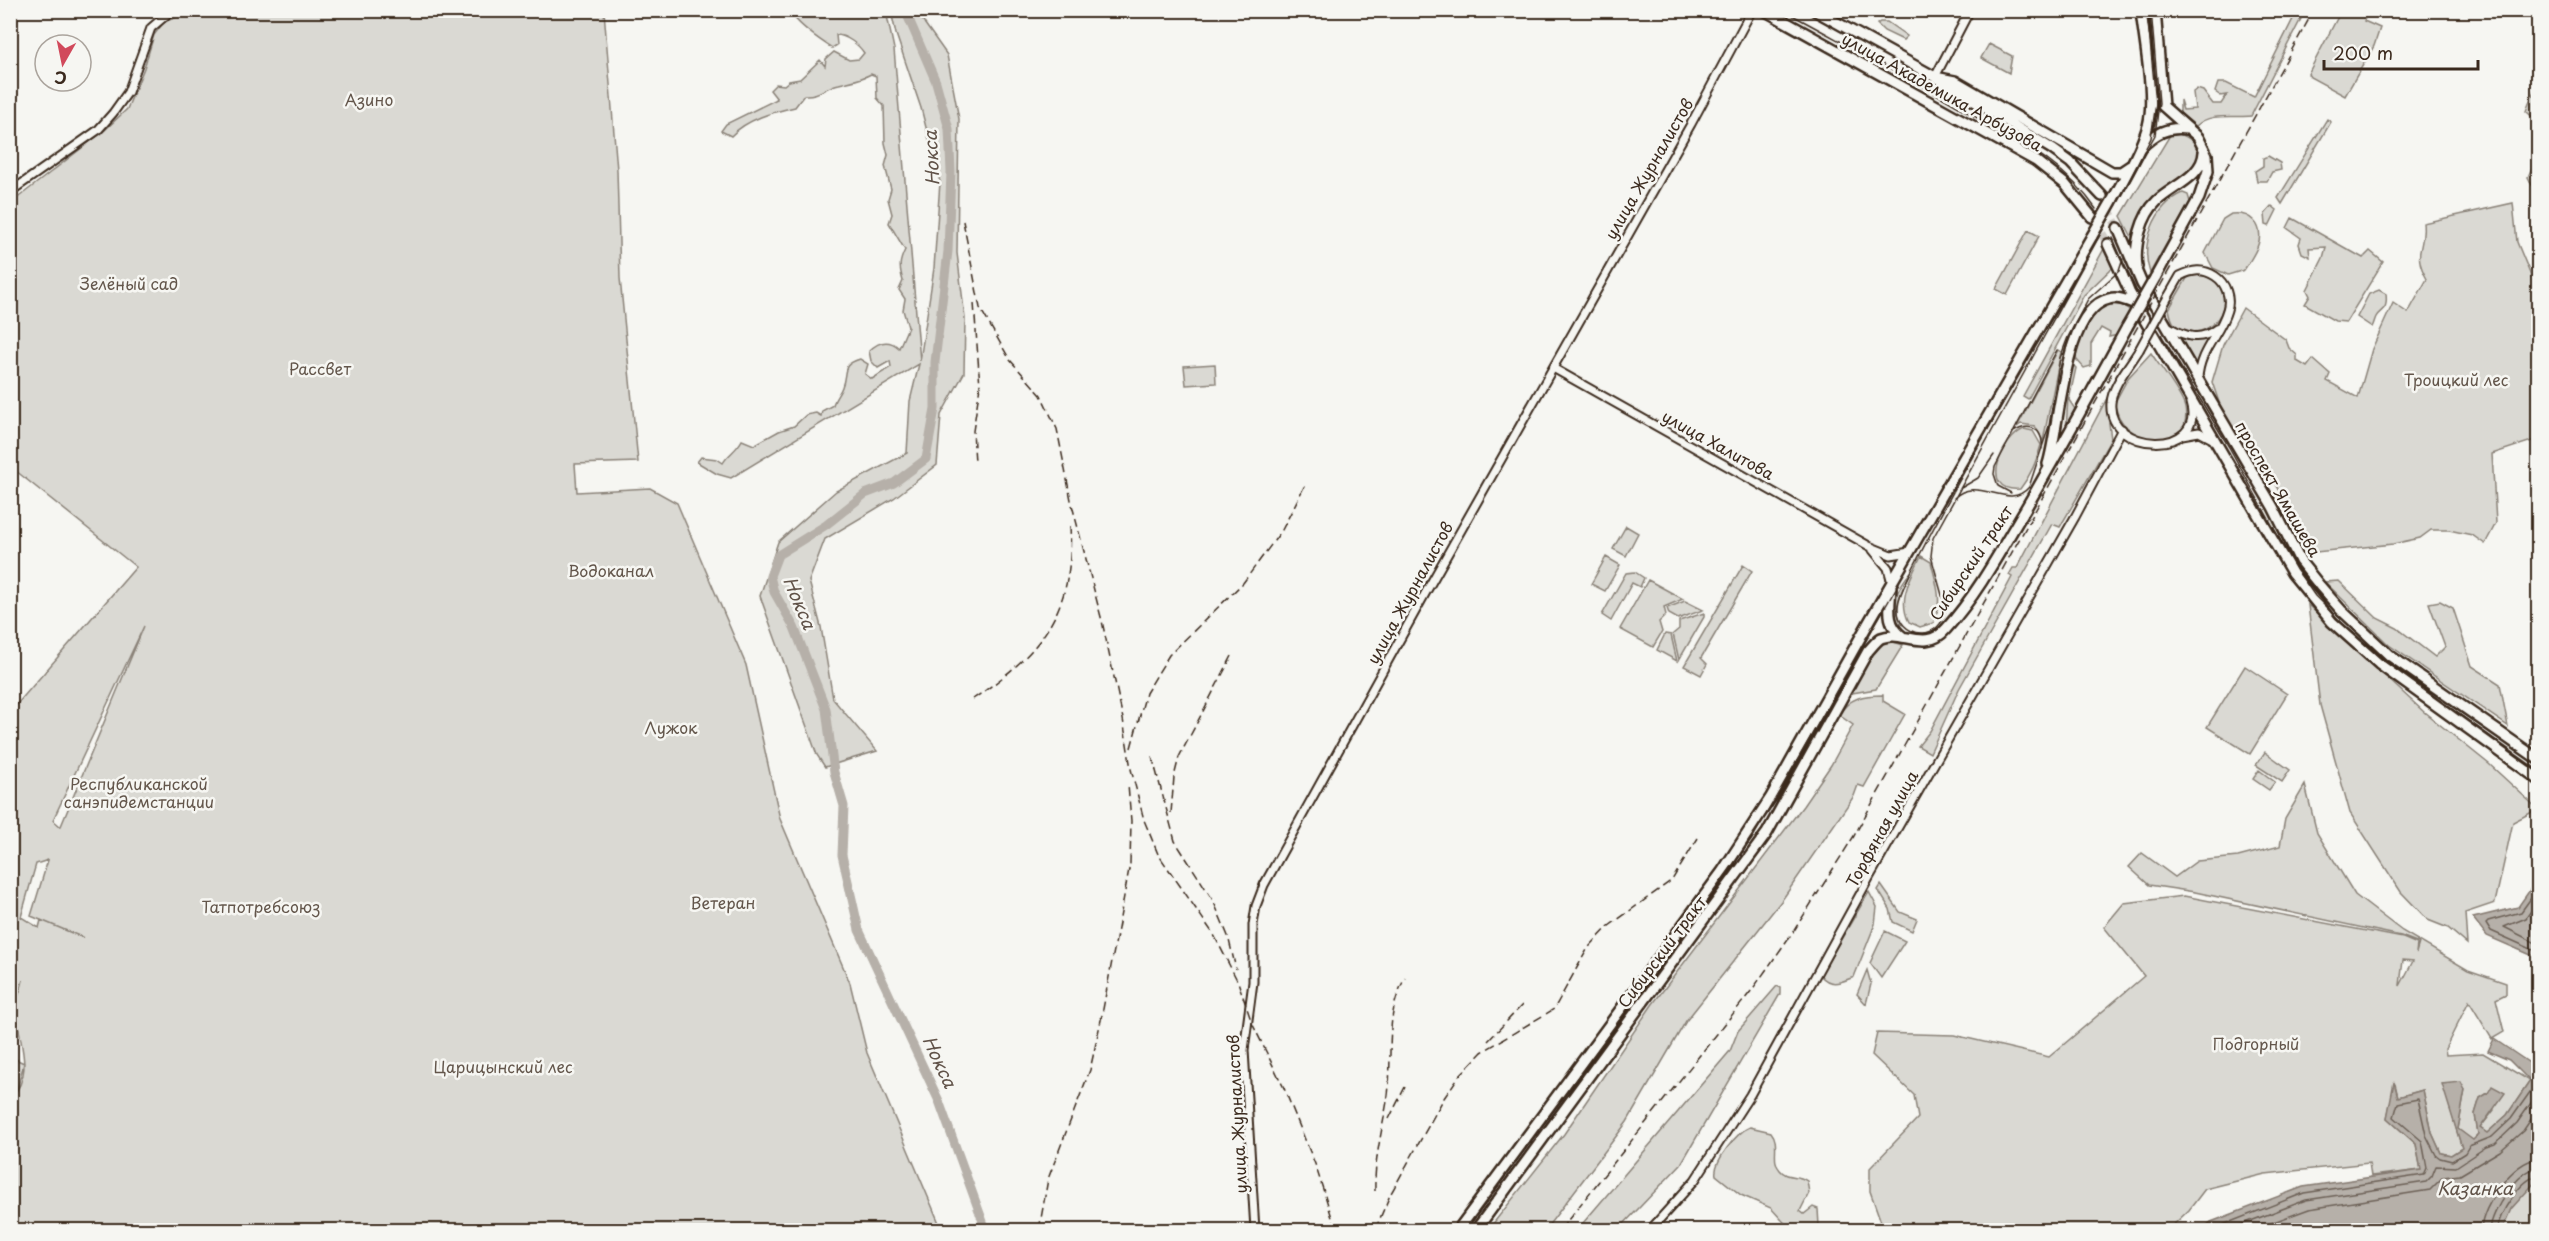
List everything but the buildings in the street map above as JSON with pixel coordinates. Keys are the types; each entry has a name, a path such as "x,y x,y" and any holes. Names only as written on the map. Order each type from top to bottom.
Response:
{"main road":[{"name":"улица Академика Арбузова","path":"1764,10 2036,161 2065,184 2092,217"},
{"name":"улица Академика Арбузова","path":"1814,10 1935,77 2052,149 2070,162 2102,196"},
{"name":"Сибирский тракт","path":"1458,1230 1722,872 1771,797 2112,201 2139,148 2148,124 2150,104 2141,10"},
{"path":"2142,284 2136,259 2142,224 2156,202 2198,169 2202,163 2204,147 2198,137 2163,106 2155,10"},
{"path":"1935,77 1955,81 2112,172 2121,172 2130,166"},
{"path":"2139,148 2161,131 2174,128 2187,129"},
{"name":"Сибирский тракт","path":"1476,1230 1767,833 1868,651 1881,638 1927,640 1944,632 1996,558 2042,481 2206,183 2208,163 2204,147"},
{"name":"проспект Ямашева","path":"2118,228 2142,284 2273,507 2300,561 2341,610 2389,655 2538,759"},
{"name":"проспект Ямашева","path":"2108,244 2136,304 2216,441 2254,512 2292,573 2332,622 2379,664 2538,779"},
{"path":"2042,481 2054,442 2066,364 2078,333 2089,314 2104,300 2117,298 2136,304"},
{"path":"1892,584 1889,607 1891,623 1896,631 1906,639"}],"street":[{"path":"10,192 98,130 128,93 151,28 172,10"},
{"path":"430,10 452,10"},
{"name":"улица Журналистов","path":"1255,1230 1244,1050 1253,982 1253,925 1256,906 1267,879 1326,770 1691,124 1752,10"},
{"path":"1935,77 1970,10"},
{"path":"2186,389 2192,409 2190,422 2180,436 2168,442 2156,444 2141,441 2122,429 2113,416 2112,397 2168,297 2180,276 2195,270 2207,271 2218,278 2227,292 2227,310 2201,360 2198,382"},
{"path":"2165,325 2192,337 2208,334 2219,324"},
{"name":"улица Халитова","path":"1553,368 1869,546"},
{"name":"Торфяная улица","path":"1650,1230 1695,1180 1750,1095 1875,869 2075,517 2122,429"},
{"name":"проспект Ямашева","path":"2180,436 2199,432 2216,441"},
{"path":"1869,546 1891,555 1911,551"},
{"path":"1869,546 1885,562 1892,584"}],"green space":[{"path":"193,11 381,11 444,19 485,11 604,11 617,170 620,278 638,462 575,464 577,492 650,488 677,503 746,665 780,819 850,983 867,1053 942,1230 11,1230 11,1098 19,1087 24,1064 17,1015 17,1000 23,980 15,1003 10,1029 11,711 136,567 11,467 11,203 105,130 127,109 144,68 154,35 164,22","holes":["144,626 61,826 53,820","48,860 31,916 41,920 39,928 21,917 36,864"]},
{"path":"794,11 886,11 894,49 920,361 934,268 940,182 921,108 896,34 891,11 918,11 947,55 959,119 957,253 965,318 964,373 941,415 937,465 894,498 825,539 809,581 821,627 833,699 877,751 825,767 817,755 760,596 778,542 836,491 907,453 910,401 919,364 731,478 717,474 697,462 701,457 717,459 723,463 742,440 754,445 779,431 794,426 806,415 816,413 821,416 822,411 833,405 844,382 847,367 854,361 860,359 868,364 865,374 872,379 891,367 890,361 878,368 871,361 869,351 884,342 892,343 899,348 908,327 903,310 905,299 899,290 903,281 900,265 905,250 889,223 892,214 888,199 891,189 885,166 888,155 885,143 884,106 877,98 876,76 871,74 834,85 814,94 804,95 795,107 752,121 731,136 721,131 726,124 777,99 770,90 776,84 784,85 789,81 800,79 820,60 825,66 826,59 834,52 849,60 859,59 864,53 852,41 840,35 836,35 837,45 832,48 801,25 793,16"},
{"path":"2297,11 2305,11 2251,116 2215,117 2196,126 2180,113 2180,100 2183,110 2195,109 2193,92 2197,89 2203,91 2213,104 2221,104 2227,95 2221,96 2215,92 2218,83 2226,83 2254,97"},
{"path":"2341,11 2367,11 2364,21 2380,28 2374,46 2345,96 2308,74"},
{"path":"1887,22 1907,36 1903,40 1884,31 1877,24"},
{"path":"1989,44 2012,56 2009,73 1981,58"},
{"path":"2538,81 2538,122 2526,111"},
{"path":"2327,119 2331,122 2282,204 2278,198"},
{"path":"2176,133 2187,137 2196,145 2199,149 2200,161 2193,171 2145,208 2133,239 2121,216 2170,135"},
{"path":"2538,154 2538,190 2528,177"},
{"path":"2268,156 2280,163 2281,170 2272,172 2267,181 2257,181 2255,171 2263,166 2263,158"},
{"path":"2183,193 2188,195 2190,202 2150,273 2147,250 2152,227 2164,207"},
{"name":"Троицкий лес","path":"2513,203 2517,242 2538,293 2538,439 2492,454 2496,523 2485,544 2472,535 2449,530 2431,530 2420,538 2393,544 2306,553 2279,491 2262,462 2251,457 2235,432 2221,408 2212,382 2223,345 2243,308 2286,340 2289,348 2297,355 2297,361 2307,367 2313,359 2330,374 2327,381 2358,398 2372,349 2393,303 2408,313 2427,279 2419,256 2423,239 2423,223"},
{"path":"2272,206 2277,210 2269,226 2266,225 2265,214"},
{"path":"2231,214 2243,214 2249,217 2260,233 2258,246 2244,270 2228,275 2213,268 2205,253 2223,219"},
{"path":"2292,218 2363,258 2370,251 2383,262 2346,322 2335,321 2305,304 2310,296 2307,290 2326,247 2309,248 2310,257 2302,253 2299,244 2301,238 2287,228"},
{"path":"2028,230 2039,236 2007,295 1996,289"},
{"path":"2105,247 2114,266 2084,295 2028,399 2023,396"},
{"path":"2193,275 2209,278 2219,285 2224,295 2223,307 2218,318 2209,327 2198,331 2177,327 2169,309 2187,278"},
{"path":"2379,290 2386,294 2386,304 2372,327 2357,317 2369,294"},
{"path":"2108,303 2122,305 2130,310 2118,335 2109,337 2110,333 2101,328 2091,344 2091,366 2084,368 2076,359 2079,343 2096,313"},
{"path":"2179,335 2212,335 2196,366"},
{"path":"2058,350 2061,352 2043,441 2035,426 2021,424 2017,427"},
{"path":"2151,353 2175,388 2185,408 2185,422 2180,432 2172,438 2161,440 2137,434 2126,427 2114,404 2128,378"},
{"path":"1215,364 1216,383 1186,385 1184,366"},
{"path":"2073,365 2076,368 2069,400 2075,409 2066,430 2069,380"},
{"path":"2106,400 2111,439 2060,527 2052,524 1959,689 1930,753 1918,746 1930,731 2012,577 2009,575 2013,568 2017,568"},
{"path":"2024,429 2033,431 2041,445 2033,468 2020,489 2007,488 2000,482 1997,474 1998,464 2008,442"},
{"path":"1626,526 1638,533 1626,556 1613,549"},
{"path":"1921,556 1931,562 1939,600 1933,623 1920,627 1909,622 1904,605 1907,588"},
{"path":"1606,557 1620,565 1605,591 1591,584"},
{"path":"1743,565 1752,571 1701,658 1707,664 1701,675 1684,666"},
{"path":"1635,572 1644,578 1640,587 1632,583 1611,621 1602,615 1626,573"},
{"path":"1911,572 1899,598 1899,619 1903,625 1897,621 1893,607 1898,591"},
{"path":"1648,580 1683,599 1664,607 1666,615 1659,622 1662,632 1653,647 1620,629"},
{"path":"2339,581 2377,618 2397,628 2435,657 2445,647 2429,603 2440,601 2453,608 2472,666 2500,684 2508,726 2389,645 2325,582"},
{"path":"1685,601 1703,610 1678,619 1669,614 1667,608"},
{"path":"2308,605 2424,712 2489,764 2538,809 2513,822 2495,903 2465,913 2467,944 2448,928 2428,920 2401,892 2350,813 2320,705"},
{"path":"1704,613 1704,617 1679,660 1673,634 1679,629 1679,621"},
{"path":"1665,634 1671,635 1677,661 1657,650"},
{"path":"1891,641 1903,645 1876,689 1852,693 1870,654 1876,647"},
{"path":"2245,666 2287,694 2250,754 2207,727"},
{"path":"1883,695 1883,701 1905,714 1864,787 1858,785 1854,796 1782,900 1686,1021 1627,1122 1545,1230 1488,1230 1564,1134 1652,1005 1803,806 1831,765 1853,725 1839,715 1843,709 1858,698"},
{"path":"2265,752 2290,770 2282,782 2256,765"},
{"path":"2259,770 2275,782 2269,790 2253,779"},
{"name":"Подгорный","path":"2305,785 2317,833 2355,895 2402,931 2468,970 2506,983 2506,994 2496,999 2504,1032 2492,1039 2469,1001 2445,1049 2446,1055 2483,1053 2530,1081 2507,1115 2487,1133 2480,1128 2494,1110 2488,1093 2480,1098 2475,1114 2478,1135 2473,1141 2458,1129 2465,1090 2443,1084 2462,1148 2451,1155 2441,1153 2432,1133 2423,1090 2398,1097 2395,1084 2387,1118 2416,1144 2421,1170 2371,1176 2369,1163 2265,1174 2205,1189 2189,1210 2168,1230 1878,1230 1881,1222 1870,1191 1870,1168 1918,1118 1914,1095 1872,1055 1877,1033 1954,1035 2049,1057 2144,976 2104,927 2124,903 2184,896 2403,938 2417,944 2416,953 2419,943 2401,936 2195,892 2149,885 2129,867 2142,853 2175,877 2197,861 2238,857 2280,846 2285,819","holes":["2403,960 2413,961 2400,986"]},
{"path":"1881,885 1900,912 1917,919 1912,931 1893,922 1890,909 1878,890"},
{"path":"1869,892 1877,907 1875,924 1854,977 1832,983 1820,975"},
{"path":"1885,931 1905,941 1881,978 1870,963"},
{"path":"1867,970 1871,984 1866,1004 1857,994"},
{"path":"1777,986 1780,988 1780,994 1681,1164 1618,1230 1577,1230 1730,1051 1738,1031"},
{"path":"11,1057 24,1063 17,1090 11,1089"},
{"path":"1750,1127 1771,1132 1775,1141 1777,1166 1786,1175 1807,1181 1809,1193 1800,1211 1804,1214 1813,1207 1818,1209 1819,1226 1822,1230 1791,1230 1771,1208 1741,1195 1716,1175 1722,1155 1739,1135"},
{"path":"2538,1176 2538,1230 2477,1230"}],"water":[{"path":"2532,887 2538,887 2538,958 2487,936 2473,918 2518,907"},
{"name":"Казанка","path":"2494,1039 2531,1064 2538,1061 2538,1179 2511,1209 2502,1230 2201,1230 2211,1222 2303,1187 2421,1170 2416,1144 2387,1118 2394,1082 2398,1097 2423,1090 2432,1133 2441,1153 2451,1155 2462,1148 2442,1084 2461,1082 2465,1090 2458,1129 2473,1140 2478,1135 2475,1114 2480,1098 2488,1093 2492,1086 2505,1093 2480,1128 2487,1133 2507,1115 2530,1081 2509,1060 2488,1051"}],"waterway":[{"name":"Нокса","path":"905,10 936,82 949,129 951,172 948,251 935,362 935,409 926,459 894,483 865,494 826,525 778,555 770,576 774,592 794,627 826,709 834,772 844,806 842,855 859,930 939,1101 986,1230"}],"tunnel":[{"path":"2102,196 2118,228"},
{"path":"2095,222 2108,244"}],"tram line":[{"path":"1783,10 2022,143 2070,178 2096,209"},
{"path":"2147,10 2156,103 2151,138 2093,247 1969,462 1905,584 1898,606 1899,617 1912,631 1929,632 1943,619 1945,606 1931,556 1933,538 2155,135 2159,103 2151,10"},
{"path":"2113,238 2134,290 2229,447 2297,570 2315,596 2384,661 2538,770"},
{"path":"1954,498 1963,492 1972,490 2012,496 2021,494 2029,487 2049,426 2060,358 2068,337 2088,299 2119,271 2123,259"},
{"path":"2011,493 1998,486 1994,474 1995,467 2057,350"},
{"path":"2012,433 2029,427 2038,431 2042,449"},
{"path":"1961,488 1978,478 1994,455"},
{"path":"1466,1230 1752,839 1899,583"}],"railway":[{"path":"1560,1230 1752,990 1795,929 1854,836 2314,10"},
{"path":"963,221 980,308 1010,360 1041,395 1057,429 1072,505 1102,621 1131,769 1144,820 1158,854 1214,935 1238,982 1252,1023 1284,1088 1315,1164 1336,1230"},
{"path":"974,303 980,386 973,431 975,462"},
{"path":"1131,748 1146,693 1169,655 1243,583 1282,530 1306,483"},
{"path":"973,699 1018,665 1049,627 1067,582 1070,526"},
{"path":"1171,813 1174,777 1179,757 1232,656"},
{"path":"1152,756 1175,841 1213,900 1228,936 1236,969"},
{"path":"1039,1230 1048,1179 1090,1070 1101,1020 1130,864 1131,821 1128,785"},
{"path":"1375,1230 1390,1195 1444,1098 1459,1076 1482,1052 1554,1009 1588,948 1609,926 1672,880 1698,838"},
{"path":"1375,1191 1377,1155 1388,1095 1392,1021 1398,992 1405,978"},
{"path":"1488,1041 1525,1002"},
{"path":"1389,1119 1405,1087"}],"park label":[{"name":"Азино","path":"369,100"},
{"name":"Зелёный сад","path":"129,284"},
{"name":"Рассвет","path":"320,369"},
{"name":"Водоканал","path":"611,571"},
{"name":"Лужок","path":"671,728"},
{"name":"Республиканской санэпидемстанции","path":"139,793"},
{"name":"Ветеран","path":"723,903"},
{"name":"Татпотребсоюз","path":"261,907"},
{"name":"Царицынский лес","path":"503,1067"}]}
